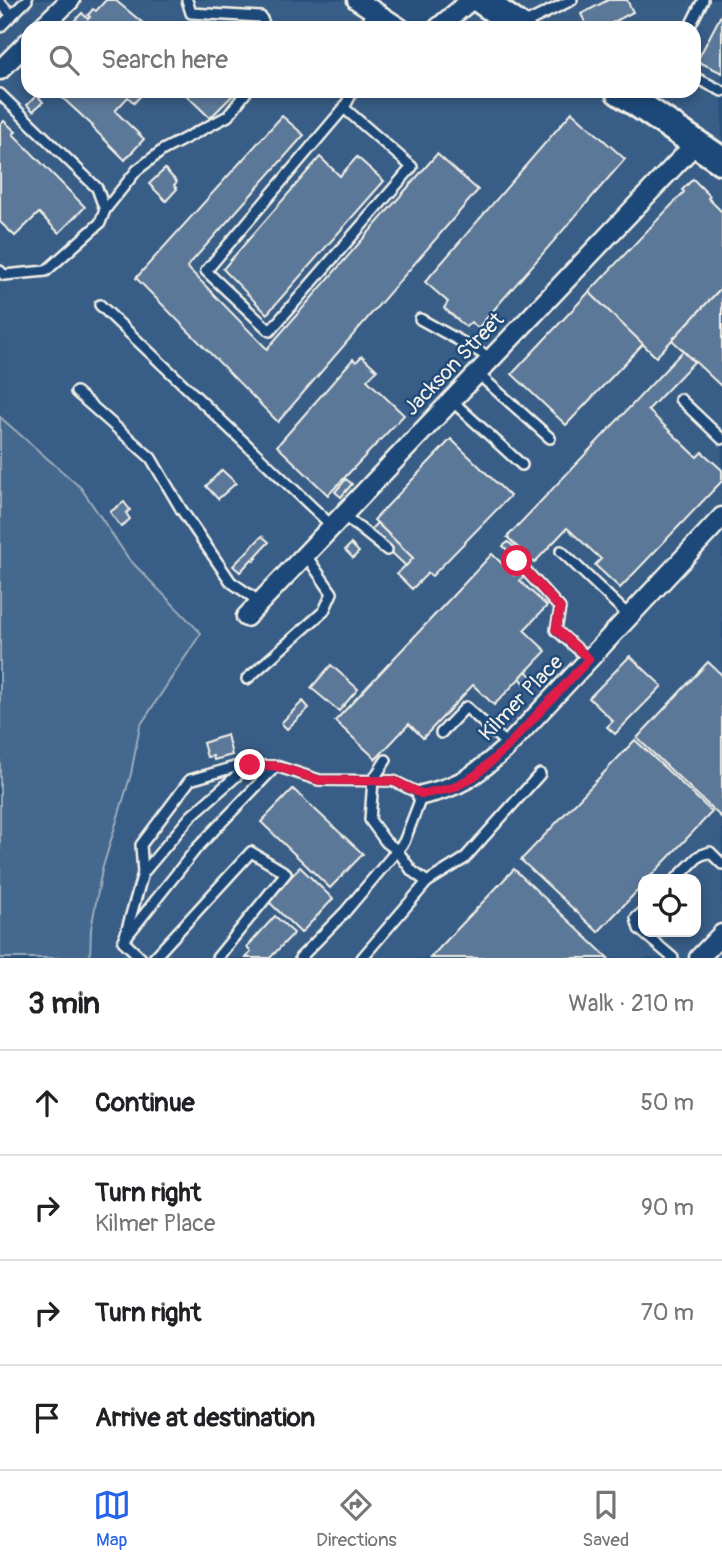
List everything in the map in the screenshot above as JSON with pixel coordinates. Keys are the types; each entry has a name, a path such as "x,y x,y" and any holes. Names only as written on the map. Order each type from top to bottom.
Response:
{"street":[{"path":"48,21 69,0"},
{"path":"446,21 471,0"},
{"path":"481,0 511,21"},
{"path":"365,5 389,21"},
{"path":"0,70 21,48"},
{"path":"629,98 722,161"},
{"name":"Jackson Street","path":"246,617 696,143"},
{"name":"Kilmer Place","path":"422,794 453,788 476,775 509,745 722,516"},
{"path":"699,958 722,934"}],"lane":[{"path":"0,27 27,0"},
{"path":"187,0 191,13 261,18 262,21"},
{"path":"532,21 572,0"},
{"path":"692,21 703,0"},
{"path":"0,3 12,15"},
{"path":"701,80 722,91"},
{"path":"0,94 97,188 105,210"},
{"path":"0,271 4,275 46,271 100,223 105,210 137,170 163,150 228,116 242,98"},
{"path":"344,108 412,167 270,331 206,271 344,108 349,98"},
{"path":"100,305 337,520 387,550"},
{"path":"420,319 491,358"},
{"path":"477,373 550,438"},
{"path":"76,392 151,458 181,509 231,582 260,602"},
{"path":"680,399 722,439"},
{"path":"451,400 522,465"},
{"path":"561,551 629,616"},
{"path":"247,679 324,611 332,593 304,554"},
{"path":"517,561 560,608 556,629 589,659"},
{"path":"441,733 466,707 509,745"},
{"path":"386,760 373,780 370,820 386,842 397,850 412,872 427,882"},
{"path":"143,873 191,816 250,765"},
{"path":"123,941 143,873 141,845 190,780 250,765 276,766 319,780 394,781 422,794 404,842 345,912 300,958"},
{"path":"123,941 196,849 276,766"},
{"path":"362,958 427,882 464,859 540,774"},
{"path":"153,958 251,852 286,873 217,958"},
{"path":"681,874 699,856 710,852 722,864"},
{"path":"648,937 673,958"},
{"path":"123,941 141,958"}],"shaded area":[{"path":"0,0 357,0 389,21 21,21 21,98 701,98 701,21 446,21 471,0 722,0 722,958 90,958 91,929 102,870 131,774 140,726 201,633 129,559 81,488 0,417"},
{"path":"0,417 81,488 129,559 201,633 140,726 131,774 102,870 91,929 90,958 0,958"}],"building":[{"path":"106,0 115,0 140,21 74,21 82,13 88,19 93,9 96,11"},
{"path":"608,0 627,0 633,12 616,21 584,21 581,14"},
{"path":"722,13 722,73 701,63 701,53"},
{"path":"34,98 40,98 43,102 33,111 27,105"},
{"path":"63,98 127,98 115,111 144,139 125,160"},
{"path":"189,98 230,98 210,118"},
{"path":"572,112 625,159 478,328 471,322 466,327 444,308 448,302 425,282"},
{"path":"282,116 304,135 187,267 267,349 437,154 478,190 278,422 136,278"},
{"path":"4,121 16,132 13,134 85,207 59,233 39,213 15,236 0,222 0,125"},
{"path":"320,157 340,176 357,157 384,181 267,314 223,269"},
{"path":"165,169 177,182 174,185 177,189 166,201 149,184"},
{"path":"693,179 722,212 722,287 656,357 589,292 684,192 682,190"},
{"path":"722,287 722,387 672,340"},
{"path":"589,292 643,344 566,425 512,374"},
{"path":"683,351 694,362 648,410 697,457 702,452 722,470 722,481 620,588 595,565 601,559 567,528 534,563 507,537"},
{"path":"362,356 377,370 367,380 404,415 328,495 277,446 353,359 356,362"},
{"path":"451,439 510,496 432,576 428,573 412,589 397,574 413,558 374,520"},
{"path":"222,470 236,483 218,499 206,486"},
{"path":"346,479 352,484 341,497 335,492"},
{"path":"124,502 130,510 126,513 130,519 121,527 110,512"},
{"path":"377,523 413,558 406,566 369,531"},
{"path":"262,536 269,542 255,557 257,558 254,561 252,559 240,572 233,566"},
{"path":"508,542 519,551 514,556 503,546"},
{"path":"351,544 359,552 353,558 345,550"},
{"path":"492,554 514,575 519,569 525,575 520,581 547,606 524,630 546,651 494,705 473,685 423,738 409,724 376,759 335,721"},
{"path":"630,656 662,686 615,734 607,727 613,721 589,698"},
{"path":"708,662 722,675 722,818 637,738"},
{"path":"331,665 358,689 339,711 311,688"},
{"path":"526,671 532,677 525,684 520,678"},
{"path":"303,701 309,708 287,729 281,723"},
{"path":"227,735 232,755 214,760 213,756 207,757 203,743"},
{"path":"635,740 712,812 653,874 638,874 638,890 598,932 521,860"},
{"path":"293,789 363,854 330,888 261,822"},
{"path":"300,867 333,899 301,933 268,901"},
{"path":"514,869 608,958 430,958"},
{"path":"275,916 294,933 270,958 246,958 251,952 247,947"}],"route":[{"path":"250,765 276,766 319,780 394,781 422,794 453,788 476,775 505,749 589,659 556,629 560,608 517,561"}]}
